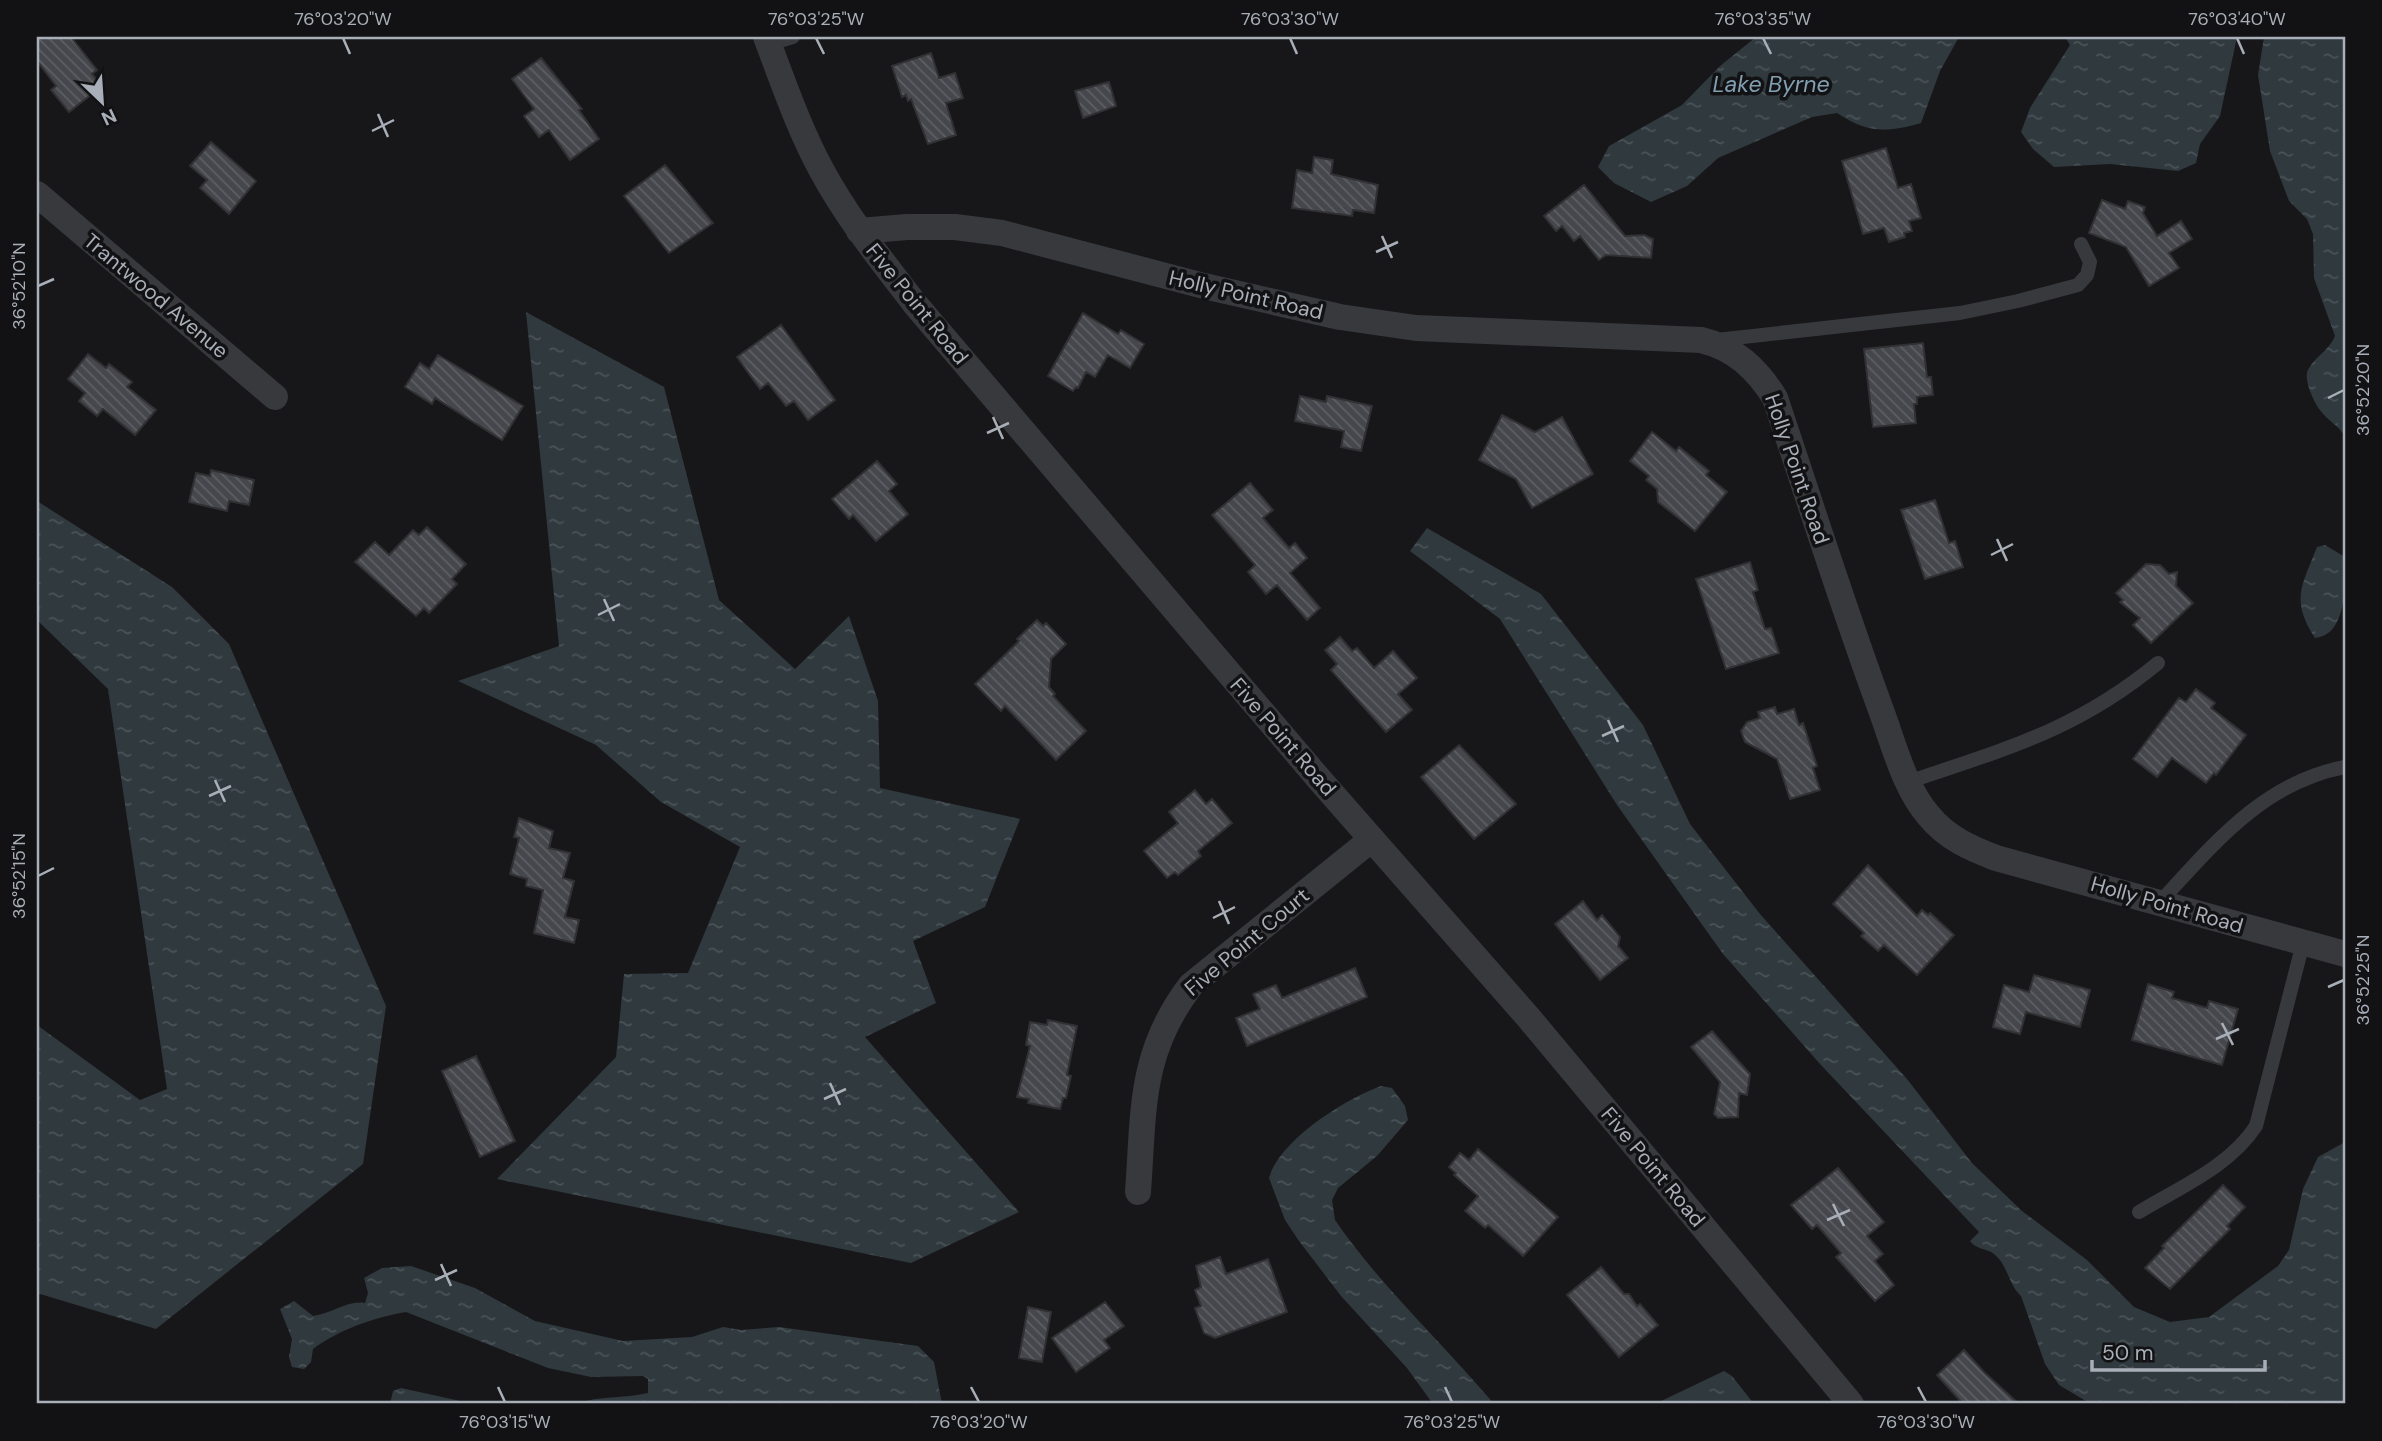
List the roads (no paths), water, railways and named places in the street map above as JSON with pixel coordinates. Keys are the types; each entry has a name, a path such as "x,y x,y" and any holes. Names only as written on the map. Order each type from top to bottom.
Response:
{"street":[{"name":"Five Point Road","path":"776,39 801,127 822,171 859,231 915,304 1372,839 1528,1017 1851,1404"},
{"name":"Trantwood Avenue","path":"37,194 275,397"},
{"name":"Holly Point Road","path":"859,231 931,227 1002,233 1204,286 1340,317 1416,328 1707,341 1745,360 1762,377 1775,398 1853,634 1908,782 1927,815 1941,830 1967,847 2345,954"},
{"name":"Five Point Court","path":"1138,1192 1149,1068 1158,1038 1172,1010 1191,985 1372,839"}],"lane":[{"path":"1707,341 1961,313 2018,301 2078,285 2087,275 2090,262 2081,244"},
{"path":"1908,782 2038,738 2084,716 2158,663"},
{"path":"2159,903 2233,824 2269,797 2302,779 2345,767"},
{"path":"2139,1212 2229,1158 2244,1144 2256,1126 2303,943"}],"water":[{"name":"Lake Byrne","path":"1756,37 1959,37 1940,71 1921,123 1887,130 1868,128 1837,113 1812,117 1718,158 1687,186 1651,202 1614,183 1598,167 1609,146 1682,105 1720,66"},
{"path":"2065,37 2237,37 2220,116 2200,144 2196,163 2178,171 2110,164 2054,167 2033,149 2021,132 2030,108 2070,45"},
{"path":"2264,37 2345,37 2345,438 2320,410 2308,385 2308,370 2335,336 2314,278 2313,234 2307,219 2289,201 2270,151 2258,75"},
{"path":"526,312 664,387 719,600 795,669 849,616 878,701 880,788 1020,819 985,907 913,941 936,1003 865,1037 1019,1212 911,1263 497,1179 616,1057 624,974 688,973 740,847 661,802 596,745 458,681 559,646"},
{"path":"37,501 172,587 229,644 386,1006 363,1164 156,1329 37,1293 37,1025 140,1100 167,1089 108,689 37,620"},
{"path":"1427,528 1541,594 1643,725 1690,824 1760,914 1907,1079 1972,1163 2022,1211 2087,1260 2134,1307 2170,1322 2209,1317 2278,1266 2289,1250 2303,1189 2318,1157 2345,1142 2345,1404 2091,1404 2059,1385 2045,1364 2021,1296 1999,1258 1970,1241 1979,1232 1820,1064 1723,954 1617,805 1500,619 1410,551"},
{"path":"2325,545 2345,557 2344,593 2334,628 2326,635 2315,638 2303,613 2301,592 2317,547"},
{"path":"1381,1086 1392,1088 1405,1106 1408,1120 1377,1156 1338,1188 1332,1200 1335,1220 1372,1268 1494,1404 1433,1404 1407,1368 1341,1296 1299,1241 1285,1220 1269,1178 1286,1149 1300,1136 1333,1111"},
{"path":"411,1266 475,1288 535,1321 623,1341 692,1337 723,1327 741,1330 779,1327 918,1346 934,1362 942,1404 576,1404 594,1399 648,1393 648,1379 643,1376 591,1377 548,1368 406,1312 345,1330 313,1349 311,1362 304,1369 292,1367 289,1357 292,1339 280,1309 294,1301 313,1316 352,1303 365,1303 368,1293 364,1278 382,1268"},
{"path":"1724,1371 1732,1376 1754,1404 1655,1404"},
{"path":"401,1388 474,1404 390,1404 393,1391"}]}
